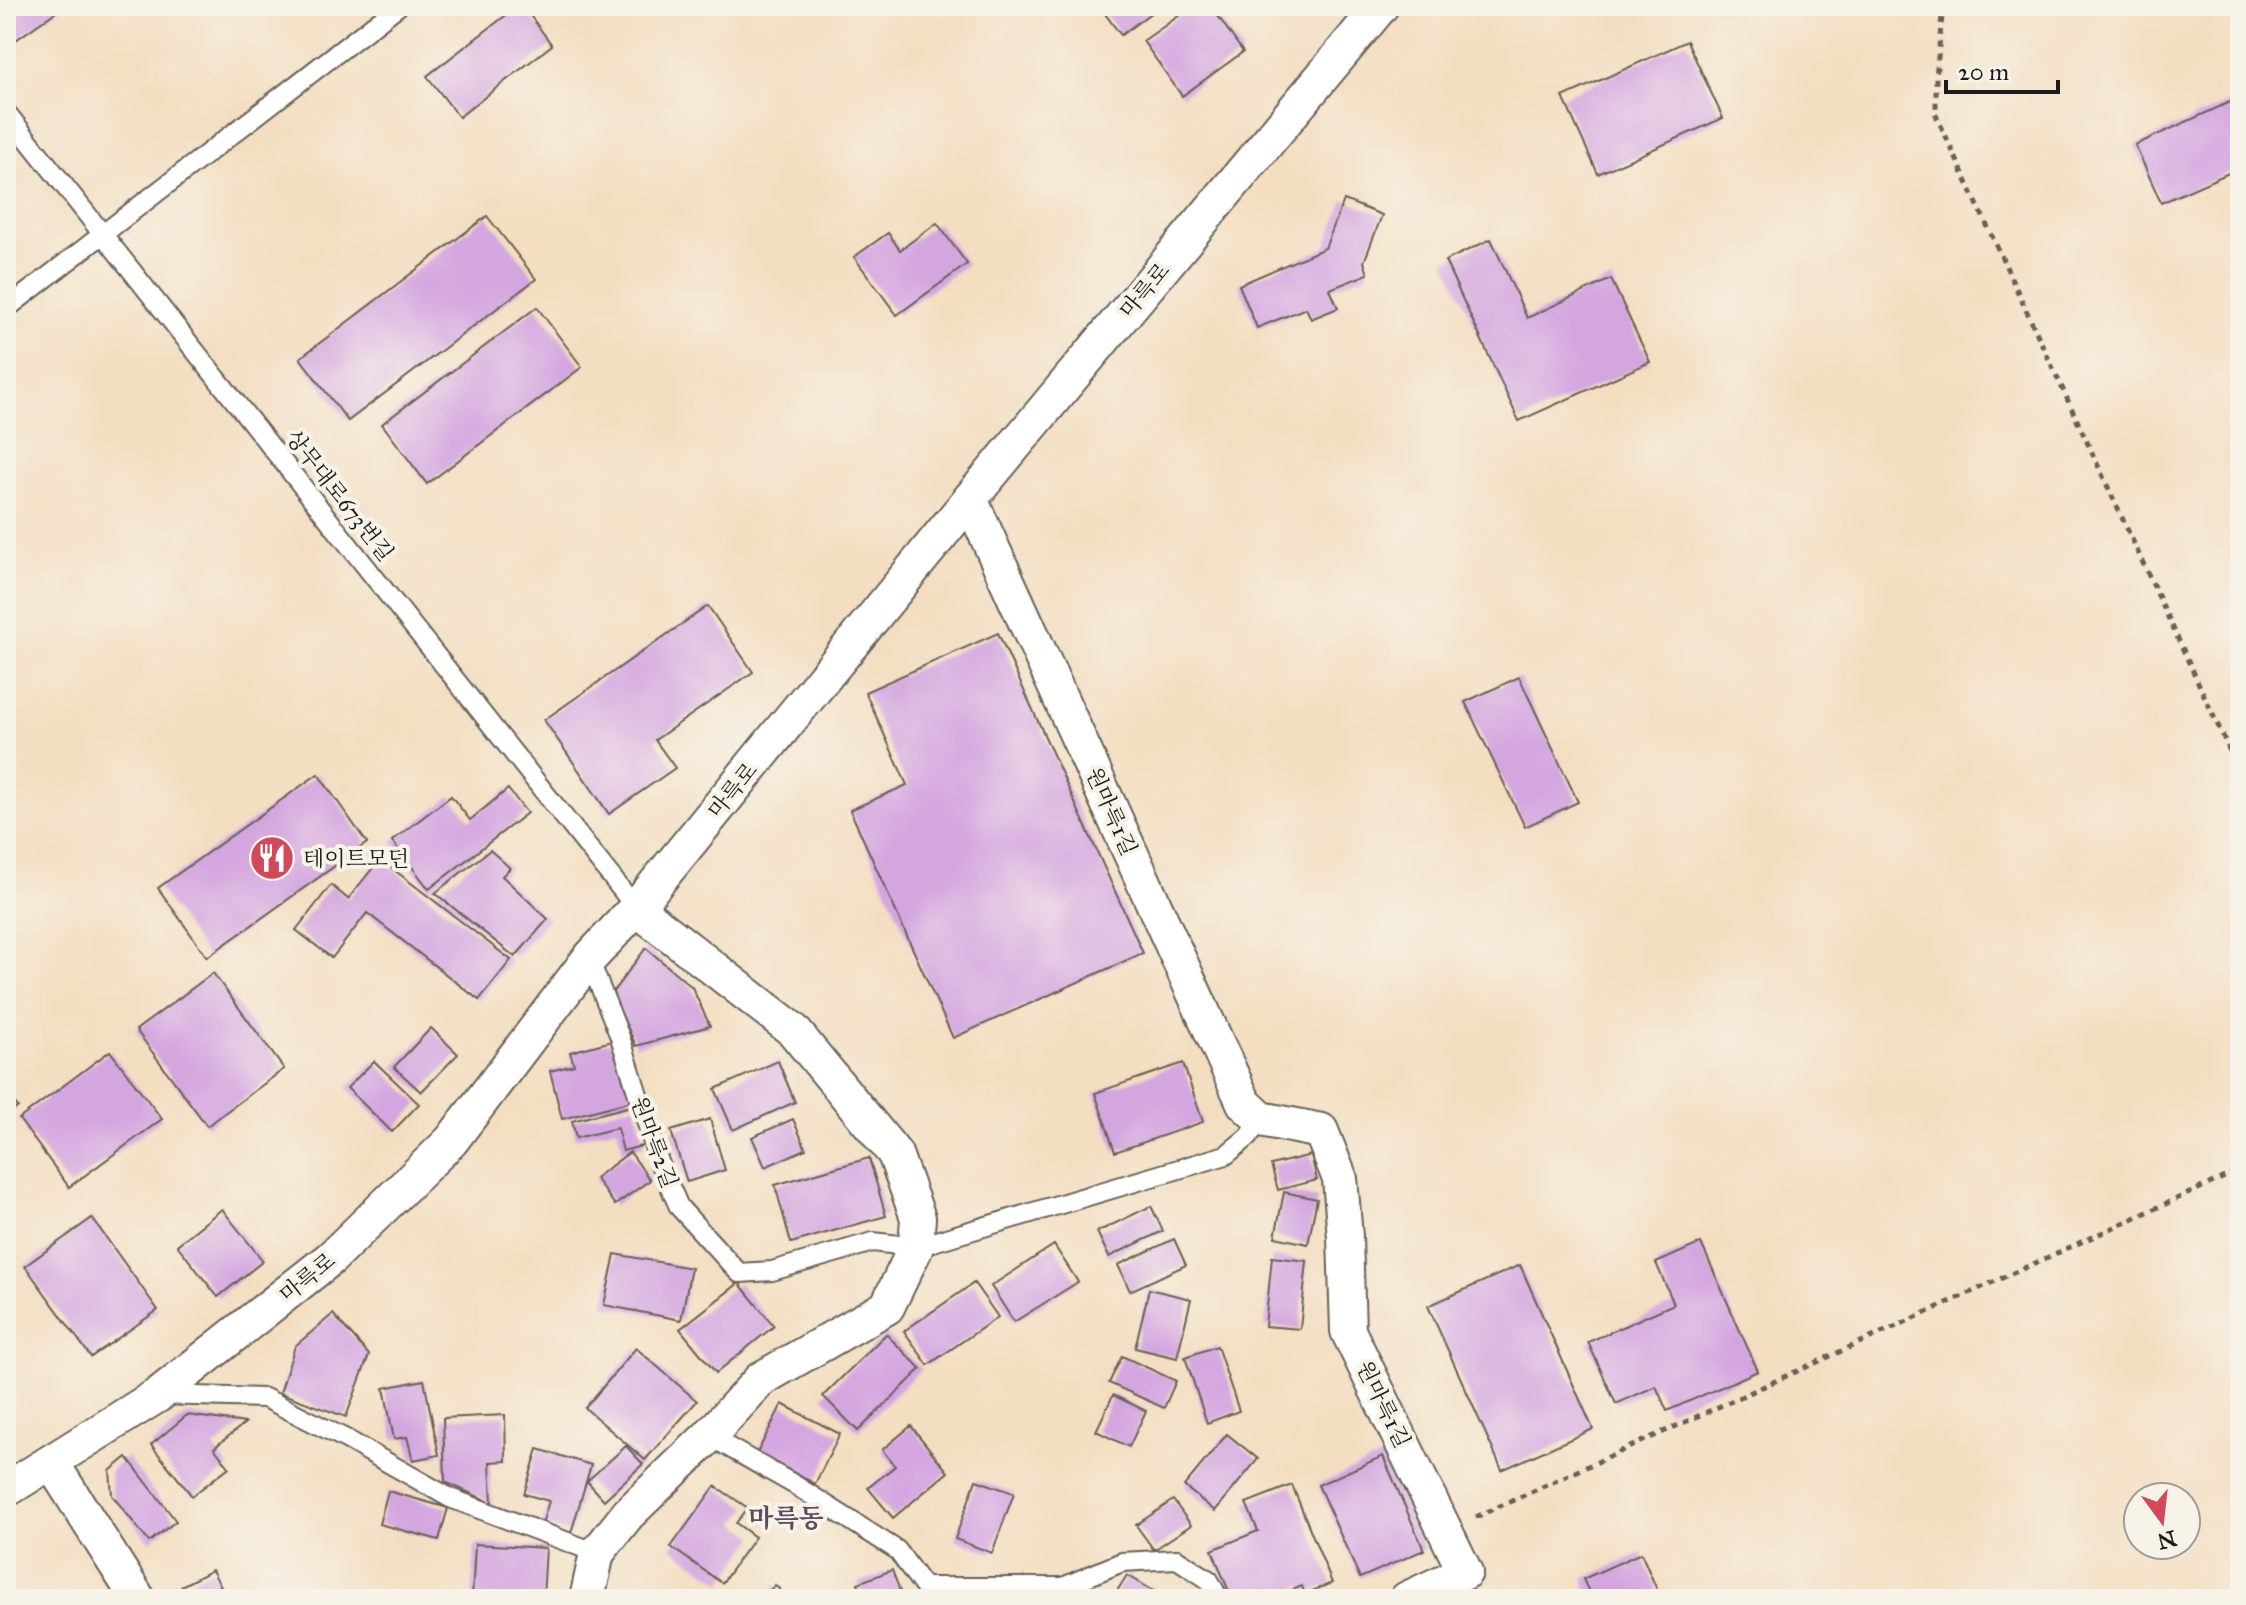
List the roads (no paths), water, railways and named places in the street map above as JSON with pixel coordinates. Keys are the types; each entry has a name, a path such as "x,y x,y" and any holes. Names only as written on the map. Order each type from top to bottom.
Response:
{"street":[{"name":"마륵로","path":"6,1490 158,1395 331,1258 451,1141 589,959 636,908 970,499 1381,6"},
{"name":"원마륵1길","path":"970,499 1244,1103 1261,1119 1321,1131 1340,1179 1348,1331 1465,1572 1407,1599"},
{"path":"587,1599 597,1553 628,1514 709,1436 761,1379 887,1307 916,1247 918,1218 895,1154 793,1030 636,908"},
{"path":"51,1462 138,1599"}],"lane":[{"path":"6,309 398,6"},
{"name":"상무대로673번길","path":"6,112 636,908"},
{"name":"원마륵2길","path":"589,959 620,1037 659,1162 679,1207 739,1273 772,1271 873,1242 916,1247"},
{"path":"916,1247 1226,1155 1248,1137 1261,1119"},
{"path":"158,1395 265,1398 346,1439 450,1498 597,1553"},
{"path":"709,1436 795,1485 897,1550 923,1593 1063,1587 1122,1562 1177,1559 1209,1580 1219,1599"}],"place":[{"name":"테이트모던","path":"272,858"}],"district":[{"name":"마륵동","path":"786,1518"}]}
